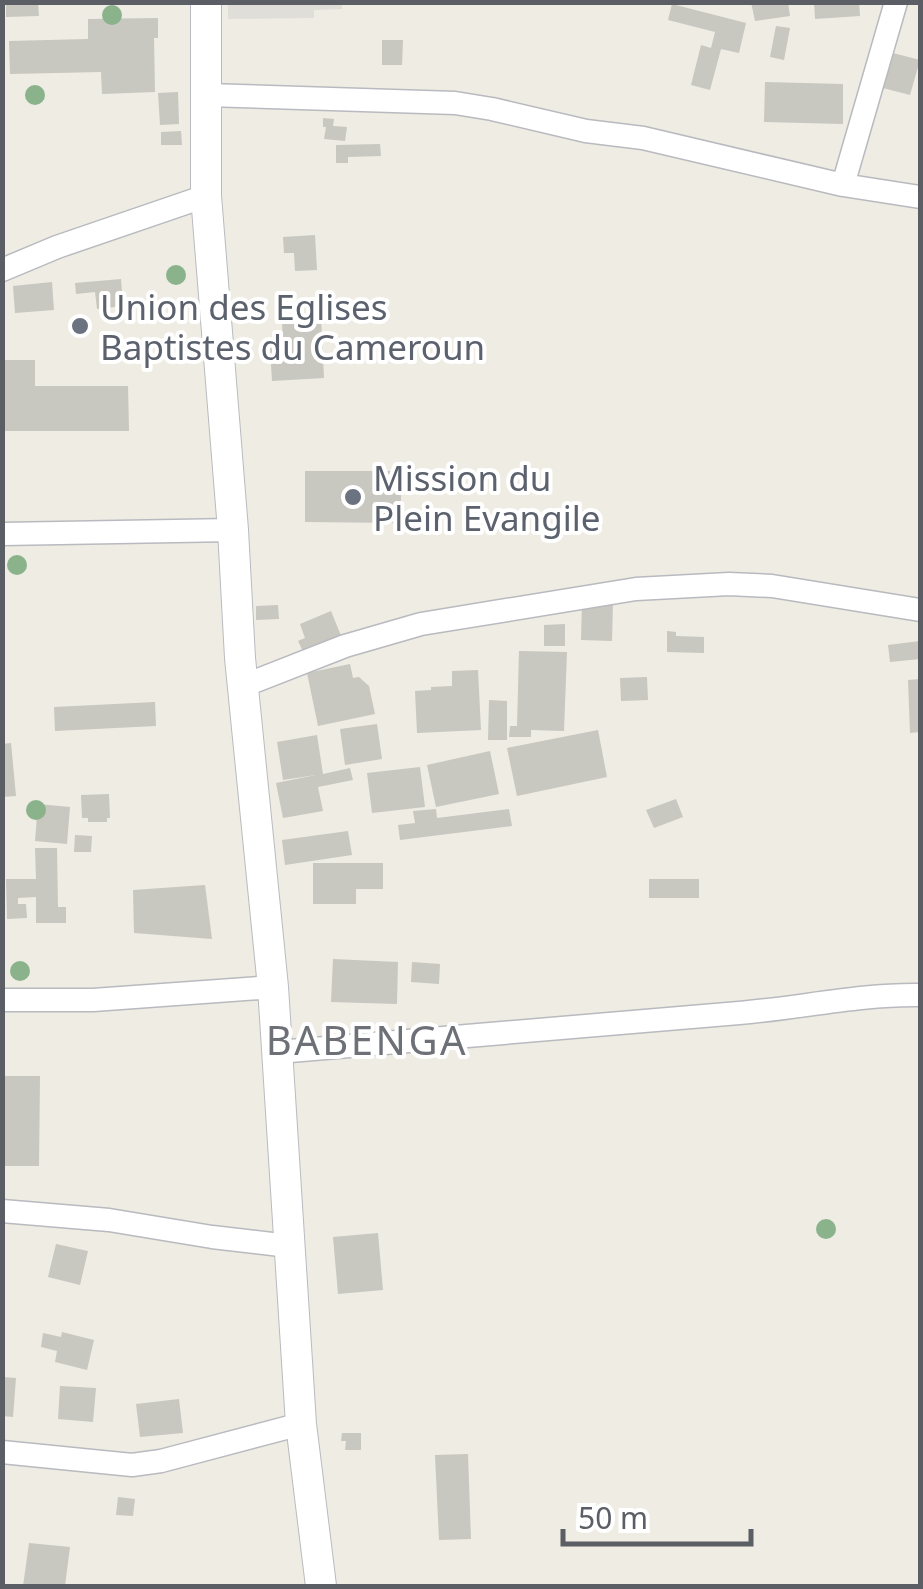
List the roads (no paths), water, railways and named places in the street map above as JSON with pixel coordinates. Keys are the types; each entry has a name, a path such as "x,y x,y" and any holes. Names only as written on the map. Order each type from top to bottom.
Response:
{"main road":[{"path":"206,2 206,196 244,686 278,1052 301,1424 321,1586"}],"street":[{"path":"843,185 896,2"},
{"path":"207,95 455,103 586,131 643,138 843,185 920,197"},
{"path":"2,270 206,196"},
{"path":"2,534 232,530"},
{"path":"244,686 344,646 421,624 636,589 772,586 920,610"},
{"path":"2,1000 94,1000 272,987"},
{"path":"278,1052 758,1012 891,994 920,995"},
{"path":"2,1211 109,1220 289,1246"},
{"path":"2,1452 132,1464 160,1461 301,1424"}],"place":[{"name":"Union des Eglises Baptistes du Cameroun","path":"80,326"},
{"name":"Mission du Plein Evangile","path":"353,497"}],"district":[{"name":"BABENGA","path":"367,1039"}]}
